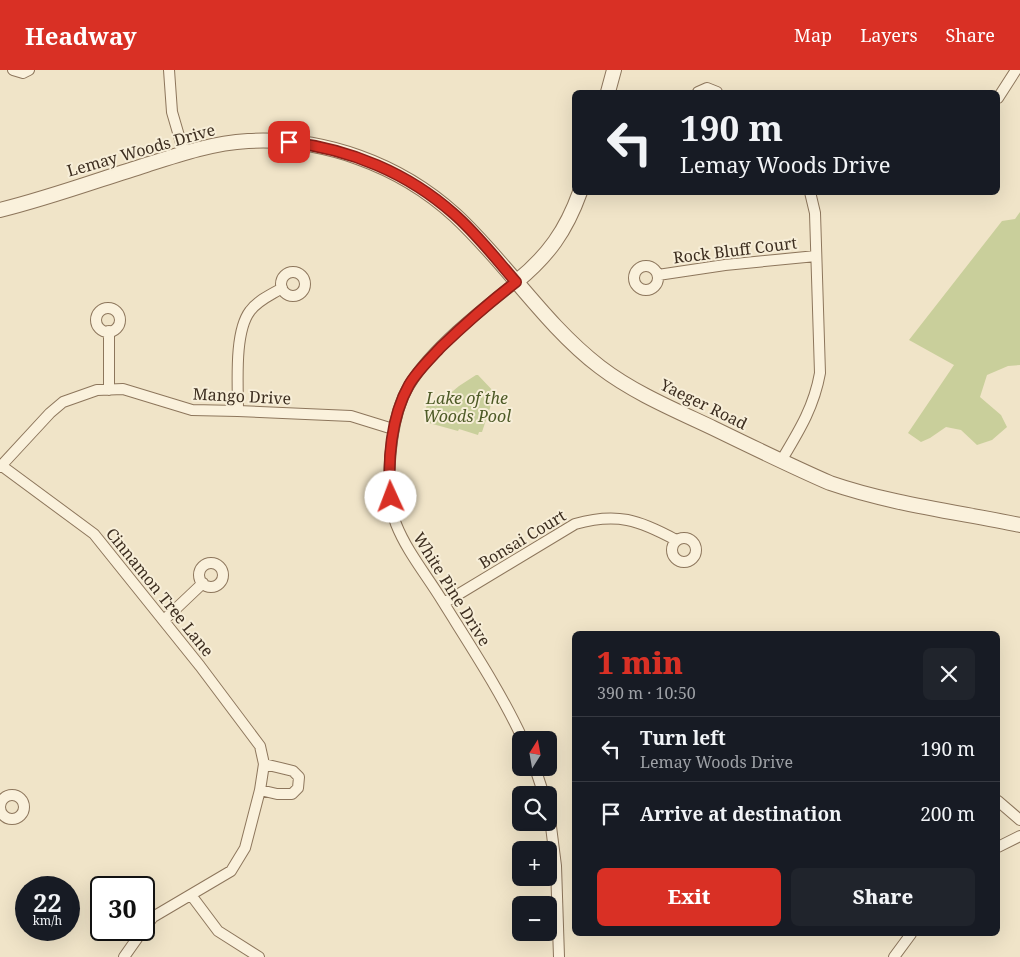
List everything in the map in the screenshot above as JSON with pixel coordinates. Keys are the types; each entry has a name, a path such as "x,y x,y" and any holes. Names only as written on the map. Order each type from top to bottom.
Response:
{"street":[{"path":"13,70 22,73 29,70"},
{"path":"169,70 172,112 184,153"},
{"path":"609,90 614,70"},
{"path":"1000,95 1016,70"},
{"path":"702,90 706,88 714,90"},
{"name":"Lemay Woods Drive","path":"1,207 184,153 229,143 277,141 324,147 375,163 416,185 439,201 462,222 516,282"},
{"path":"516,282 531,269 558,239 567,225 579,195"},
{"path":"781,461 806,420 816,392 820,373 815,214 811,195"},
{"name":"Rock Bluff Court","path":"658,275 725,264 816,256"},
{"name":"White Pine Drive","path":"516,282 457,332 428,360 409,384 398,410 393,429 389,483 396,524 519,731"},
{"name":"Yaeger Road","path":"516,282 571,342 614,377 665,405 781,461 849,490 1020,525"},
{"path":"238,411 238,354 244,325 249,312 257,303 282,288"},
{"path":"109,331 109,390"},
{"name":"Mango Drive","path":"1,467 50,413 63,402 97,390 123,389 192,410 351,416 393,429"},
{"name":"Cinnamon Tree Lane","path":"1,467 94,534 164,620 260,746 264,764 260,790 245,848 231,871 155,915"},
{"name":"Bonsai Court","path":"444,603 575,524 592,519 612,518 634,521 653,527 676,540"},
{"path":"164,620 203,583"},
{"path":"260,790 277,794 292,794 298,788 299,777 293,771 264,764"},
{"path":"1000,802 1020,820"},
{"path":"552,831 556,866 559,957"},
{"path":"1000,846 1020,836"},
{"path":"191,895 218,931 259,957"},
{"path":"894,957 910,936"},
{"name":"Cinnamon Tree Lane","path":"124,957 136,941"}],"green space":[{"path":"1020,212 1020,365 1008,366 987,375 980,397 1001,415 1007,427 992,440 977,445 961,430 946,427 921,442 908,433 954,365 909,340 1002,221 1015,219"},
{"name":"Lake of the Woods Pool","path":"476,375 495,393 482,432 479,432 478,435 459,429 458,431 427,421 425,412 427,405 444,395 447,396"}],"route":[{"path":"289,142 324,147 353,155 375,163 416,185 456,215 516,282 457,332 428,360 409,384 398,410 393,429 389,483 391,497"}]}
